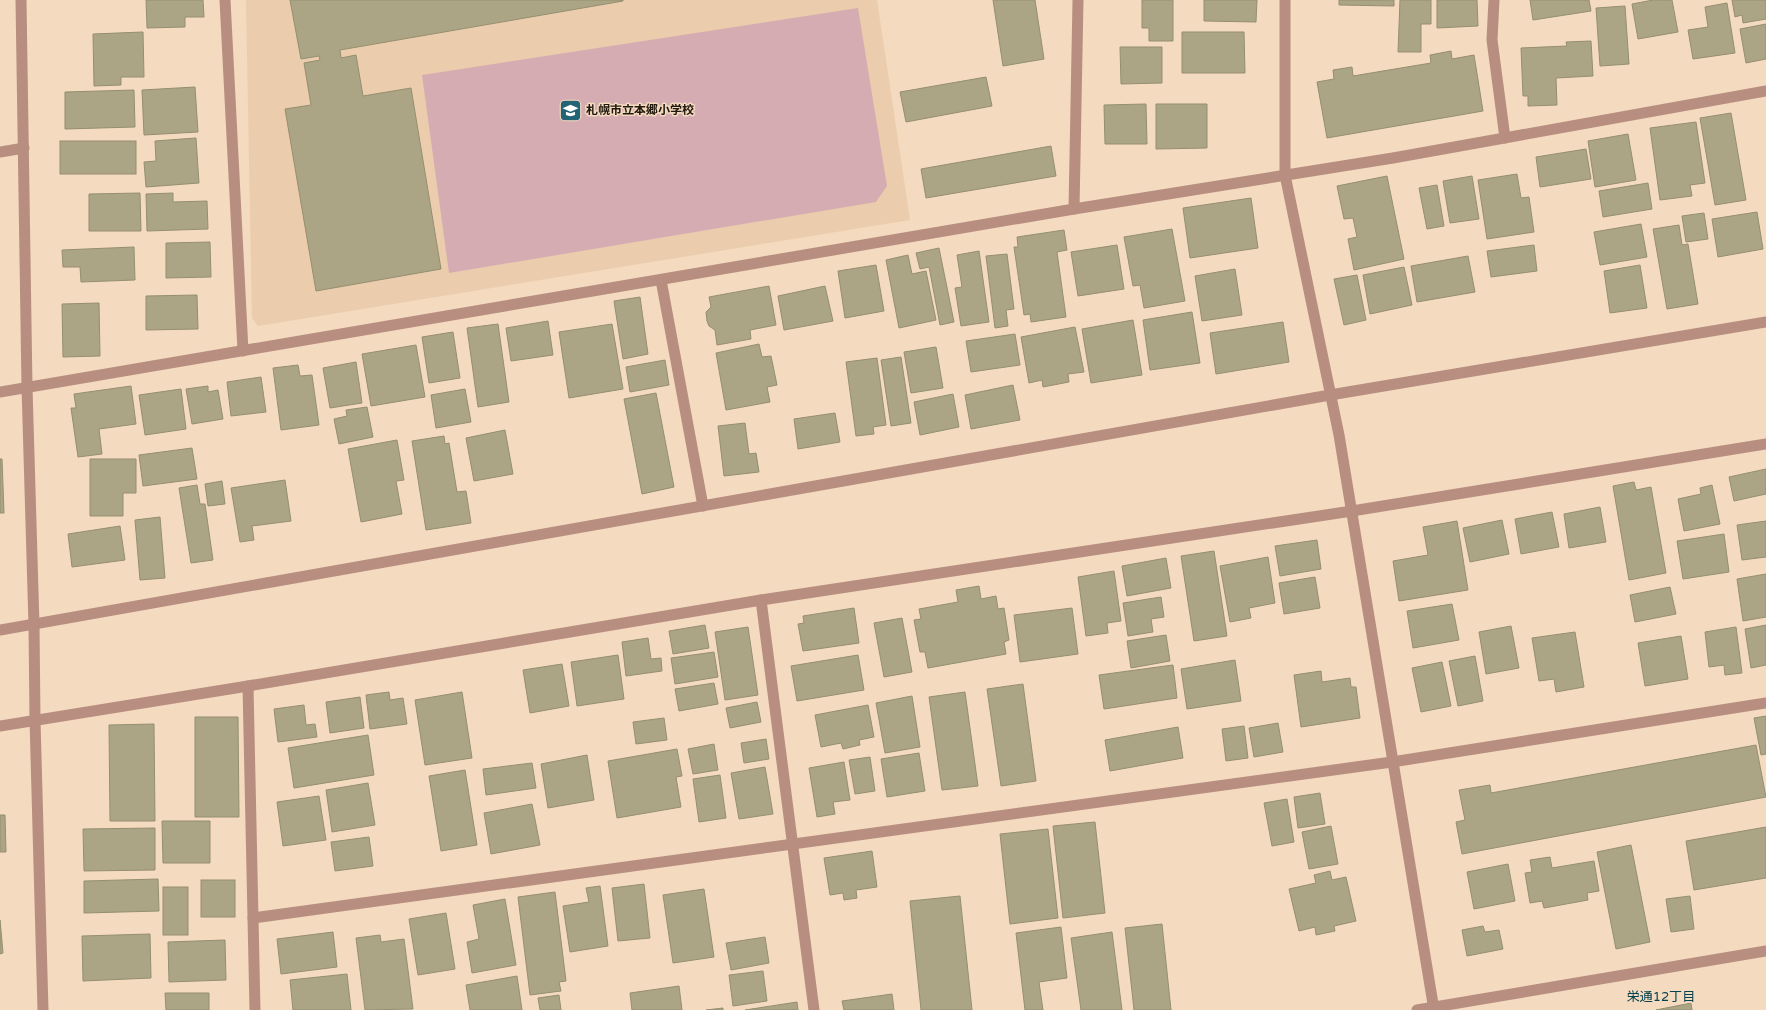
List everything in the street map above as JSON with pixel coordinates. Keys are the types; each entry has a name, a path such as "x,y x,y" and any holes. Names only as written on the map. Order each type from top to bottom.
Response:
{"street":[{"path":"21,0 27,387 43,1010"},
{"path":"225,0 243,351"},
{"path":"1074,209 1078,0"},
{"path":"1285,0 1285,175 1339,435 1433,1009"},
{"path":"1494,0 1492,40 1505,138"},
{"path":"0,392 1074,209 1505,138 1766,91"},
{"path":"0,152 24,148"},
{"path":"661,280 704,506"},
{"path":"0,630 1330,395 1766,322"},
{"path":"0,726 35,716 248,686 761,600 1352,511 1766,444"},
{"path":"761,600 814,1010"},
{"path":"248,686 255,1010"},
{"path":"254,918 792,843 1392,762 1766,703"},
{"path":"1417,1010 1433,1009 1766,951"}],"shaded area":[{"name":"札幌市立本郷小学校","path":"246,0 877,0 910,220 258,326 252,318"},
{"path":"858,8 887,186 876,202 449,273 422,75"}],"building":[{"path":"146,0 203,0 204,17 185,17 185,27 147,28"},
{"path":"290,0 623,1 340,50 341,58 356,55 363,96 411,88 441,269 316,291 285,109 311,105 304,63 320,60 319,56 301,59"},
{"path":"993,0 1035,0 1044,59 1003,66"},
{"path":"1142,0 1173,0 1173,41 1149,41 1149,28 1142,28"},
{"path":"1204,0 1257,0 1256,22 1204,21"},
{"path":"1339,0 1394,0 1394,6 1339,5"},
{"path":"1400,0 1431,0 1431,24 1421,24 1421,52 1398,52"},
{"path":"1437,0 1477,0 1478,26 1437,28"},
{"path":"1530,0 1589,0 1591,11 1533,20"},
{"path":"1653,0 1672,0 1678,32 1638,39 1632,4"},
{"path":"1732,0 1766,0 1766,19 1743,23 1742,15 1735,17"},
{"path":"1727,3 1735,53 1693,59 1688,30 1708,27 1705,7"},
{"path":"1625,6 1629,64 1600,66 1596,8"},
{"path":"1766,24 1766,59 1746,63 1740,29"},
{"path":"143,32 144,77 121,77 121,85 94,86 93,34"},
{"path":"1182,32 1244,32 1245,73 1182,73"},
{"path":"1591,41 1593,76 1556,78 1557,105 1528,106 1528,96 1523,96 1521,48 1567,46 1566,42"},
{"path":"1120,47 1162,47 1162,83 1121,84"},
{"path":"1451,51 1452,59 1474,55 1483,111 1327,138 1317,82 1334,79 1333,70 1352,67 1353,76 1431,63 1430,55"},
{"path":"986,77 992,106 906,122 900,92"},
{"path":"195,87 198,132 144,135 142,90"},
{"path":"134,90 135,127 65,129 65,92"},
{"path":"1146,104 1147,144 1105,144 1104,105"},
{"path":"1156,104 1207,104 1207,148 1156,149"},
{"path":"1731,113 1746,200 1715,205 1700,118"},
{"path":"1696,122 1705,183 1690,185 1692,196 1660,200 1650,128"},
{"path":"1628,134 1636,180 1595,187 1588,141"},
{"path":"196,138 199,183 146,187 144,162 156,161 155,141"},
{"path":"60,141 136,141 136,174 60,174"},
{"path":"1051,146 1056,176 926,198 921,169"},
{"path":"1586,149 1591,179 1540,187 1536,157"},
{"path":"1517,174 1521,198 1529,197 1534,232 1487,239 1478,180"},
{"path":"1387,176 1404,259 1354,270 1348,239 1357,237 1353,218 1344,219 1337,186"},
{"path":"1472,176 1479,219 1450,223 1443,181"},
{"path":"1648,183 1652,209 1603,217 1599,191"},
{"path":"1437,185 1444,226 1427,229 1419,188"},
{"path":"140,193 141,231 89,231 89,194"},
{"path":"173,193 173,202 207,201 208,229 147,231 146,194"},
{"path":"1251,198 1258,248 1190,258 1183,208"},
{"path":"1757,212 1763,249 1718,257 1712,219"},
{"path":"1704,213 1708,239 1686,242 1682,216"},
{"path":"1641,224 1647,257 1600,265 1594,232"},
{"path":"1679,225 1682,245 1688,244 1698,304 1667,309 1653,229"},
{"path":"1172,229 1185,301 1144,308 1140,285 1133,286 1124,237"},
{"path":"1064,230 1067,250 1057,252 1066,317 1031,322 1030,314 1024,315 1014,247 1018,247 1017,237"},
{"path":"210,242 211,277 166,278 166,243"},
{"path":"1117,245 1124,289 1078,296 1071,252"},
{"path":"1534,245 1537,271 1491,277 1487,251"},
{"path":"134,247 135,280 81,282 80,267 63,267 62,250"},
{"path":"939,248 954,322 940,325 929,267 920,269 916,253"},
{"path":"979,251 989,322 961,326 955,288 962,287 957,255"},
{"path":"1007,254 1014,309 1006,310 1008,326 995,328 986,256"},
{"path":"908,255 912,274 926,271 936,320 899,328 886,260"},
{"path":"1468,256 1475,292 1417,302 1411,266"},
{"path":"876,265 884,311 845,318 838,271"},
{"path":"1640,265 1647,308 1610,313 1604,271"},
{"path":"1404,267 1412,305 1370,314 1363,275"},
{"path":"1235,269 1242,315 1202,321 1195,276"},
{"path":"1357,275 1366,320 1344,325 1334,279"},
{"path":"769,286 776,325 750,330 751,339 717,345 715,330 709,326 707,321 706,312 711,307 709,297"},
{"path":"825,286 833,321 784,330 778,296"},
{"path":"197,295 198,329 146,330 146,296"},
{"path":"640,297 648,354 623,359 614,301"},
{"path":"99,303 100,356 63,357 62,304"},
{"path":"1192,312 1200,363 1150,370 1143,320"},
{"path":"1133,320 1142,375 1091,383 1082,329"},
{"path":"548,321 553,355 511,361 506,328"},
{"path":"1283,322 1289,362 1216,374 1210,333"},
{"path":"498,324 509,402 478,407 467,328"},
{"path":"612,324 623,389 569,398 559,332"},
{"path":"1075,327 1084,372 1068,374 1069,382 1043,387 1042,380 1029,383 1021,337"},
{"path":"453,332 460,378 429,383 422,337"},
{"path":"1015,334 1020,365 971,372 966,341"},
{"path":"759,344 762,357 771,356 777,385 767,387 770,402 726,410 716,353"},
{"path":"416,345 425,397 371,406 362,354"},
{"path":"936,347 943,388 911,393 904,352"},
{"path":"901,357 911,423 891,426 881,360"},
{"path":"877,358 886,425 873,427 874,434 856,436 846,362"},
{"path":"665,360 669,385 630,392 626,367"},
{"path":"356,362 362,403 330,408 323,368"},
{"path":"298,365 300,376 312,375 319,425 281,430 273,368"},
{"path":"261,377 266,412 231,416 227,382"},
{"path":"1013,385 1020,420 971,429 965,395"},
{"path":"131,386 136,424 99,429 102,454 78,457 71,408 76,408 74,394"},
{"path":"208,386 208,392 218,390 223,419 192,424 186,389"},
{"path":"181,389 186,429 145,435 139,395"},
{"path":"465,389 471,422 436,428 431,395"},
{"path":"656,393 674,487 642,494 624,399"},
{"path":"953,394 959,427 920,435 914,402"},
{"path":"367,407 373,437 339,444 334,419 347,416 346,410"},
{"path":"835,413 840,442 798,449 794,419"},
{"path":"745,423 749,454 756,453 759,472 724,476 718,426"},
{"path":"505,430 513,474 474,481 466,438"},
{"path":"444,436 445,444 449,443 457,492 466,491 471,523 426,530 412,441"},
{"path":"397,440 404,480 396,481 402,514 361,522 348,449"},
{"path":"192,448 197,479 143,486 139,455"},
{"path":"0,459 2,459 4,513 0,513"},
{"path":"90,459 136,459 136,493 123,493 123,516 90,516"},
{"path":"1766,469 1766,494 1734,501 1729,477"},
{"path":"285,480 291,521 252,526 254,540 240,542 231,488"},
{"path":"222,481 225,504 208,506 205,484"},
{"path":"1634,482 1636,490 1651,487 1666,573 1629,580 1613,486"},
{"path":"197,485 200,504 205,504 213,560 191,563 179,488"},
{"path":"1712,485 1720,524 1684,531 1678,499 1701,494 1700,488"},
{"path":"1600,507 1606,542 1569,548 1564,514"},
{"path":"1552,512 1559,547 1521,554 1515,519"},
{"path":"160,517 165,578 140,580 135,520"},
{"path":"1502,520 1509,554 1470,562 1463,528"},
{"path":"1457,521 1468,590 1399,601 1393,561 1428,555 1423,527"},
{"path":"1766,521 1766,557 1742,560 1737,525"},
{"path":"120,526 125,560 72,567 68,534"},
{"path":"1724,534 1729,572 1683,579 1677,541"},
{"path":"1317,540 1321,569 1280,576 1275,546"},
{"path":"1214,551 1227,636 1194,641 1181,556"},
{"path":"1268,557 1275,603 1249,608 1251,618 1230,622 1220,566"},
{"path":"1166,558 1171,588 1127,596 1122,566"},
{"path":"1114,571 1121,621 1107,623 1108,633 1086,636 1078,577"},
{"path":"1766,574 1766,617 1743,621 1737,579"},
{"path":"1315,577 1320,608 1284,614 1279,583"},
{"path":"979,586 981,599 996,596 998,609 1004,608 1009,640 1004,642 1006,654 928,668 925,652 920,652 914,620 921,619 919,609 958,602 956,590"},
{"path":"1670,587 1676,614 1635,622 1630,595"},
{"path":"1161,597 1164,617 1151,619 1153,632 1128,636 1123,603"},
{"path":"1452,604 1459,640 1413,648 1407,611"},
{"path":"854,608 859,643 803,651 798,624 804,623 803,616"},
{"path":"1072,608 1078,654 1020,662 1014,615"},
{"path":"902,618 912,672 884,677 874,623"},
{"path":"705,625 709,648 673,654 669,631"},
{"path":"1766,625 1766,665 1751,668 1745,629"},
{"path":"1511,626 1519,668 1486,674 1479,632"},
{"path":"748,627 758,695 725,700 715,632"},
{"path":"1736,627 1742,673 1725,675 1724,665 1709,667 1705,632"},
{"path":"1575,632 1584,687 1556,692 1554,679 1539,681 1532,638"},
{"path":"1166,635 1170,661 1131,668 1127,641"},
{"path":"1681,636 1688,679 1645,686 1638,643"},
{"path":"648,638 651,659 661,658 662,671 626,676 622,642"},
{"path":"714,652 718,677 675,684 671,658"},
{"path":"618,655 624,699 577,706 571,662"},
{"path":"858,655 864,690 797,701 791,666"},
{"path":"1475,656 1483,701 1458,706 1449,661"},
{"path":"1235,660 1241,701 1187,709 1181,669"},
{"path":"1442,662 1451,706 1421,712 1412,668"},
{"path":"562,664 569,706 530,713 523,670"},
{"path":"1173,665 1177,698 1104,709 1099,675"},
{"path":"1321,671 1322,682 1350,678 1351,687 1356,687 1360,718 1301,727 1294,675"},
{"path":"714,683 718,704 679,711 675,689"},
{"path":"1023,684 1036,781 1001,786 987,689"},
{"path":"389,692 390,700 403,698 407,724 370,729 366,695"},
{"path":"462,692 472,758 425,765 415,700"},
{"path":"965,692 978,786 942,790 929,697"},
{"path":"912,696 920,747 885,753 876,703"},
{"path":"360,697 364,728 330,733 326,702"},
{"path":"757,702 761,722 730,728 726,708"},
{"path":"304,705 306,725 315,724 317,737 278,742 274,709"},
{"path":"868,705 874,737 859,740 860,745 843,749 841,743 821,747 815,715"},
{"path":"1766,716 1766,754 1761,755 1754,718"},
{"path":"195,717 238,717 239,817 195,817"},
{"path":"664,718 667,740 636,744 633,722"},
{"path":"1278,723 1283,752 1254,757 1249,728"},
{"path":"154,724 155,821 110,821 109,725"},
{"path":"1244,726 1248,758 1226,761 1222,729"},
{"path":"1178,727 1183,758 1110,771 1105,740"},
{"path":"368,735 374,775 294,788 288,748"},
{"path":"766,739 769,759 744,763 741,743"},
{"path":"714,744 718,770 693,774 688,749"},
{"path":"1756,745 1766,797 1462,854 1456,822 1465,820 1459,790 1490,785 1491,793"},
{"path":"677,749 682,776 676,777 681,807 617,818 608,761"},
{"path":"919,753 925,791 887,797 881,759"},
{"path":"587,755 594,800 548,808 541,764"},
{"path":"870,757 875,791 855,794 849,760"},
{"path":"844,762 850,800 833,802 835,814 817,817 809,768"},
{"path":"532,763 536,788 486,795 483,769"},
{"path":"765,767 773,814 739,819 731,773"},
{"path":"465,770 477,845 441,851 429,776"},
{"path":"720,775 726,818 699,822 693,779"},
{"path":"368,783 375,825 332,832 326,790"},
{"path":"1320,793 1325,824 1298,828 1294,797"},
{"path":"319,796 326,840 283,846 277,802"},
{"path":"1287,799 1294,842 1272,846 1264,803"},
{"path":"532,804 540,845 491,854 484,813"},
{"path":"0,815 5,815 6,852 0,852"},
{"path":"162,821 210,821 210,863 163,863"},
{"path":"1095,822 1105,913 1063,918 1053,826"},
{"path":"1331,826 1338,864 1309,869 1302,832"},
{"path":"1766,827 1766,878 1694,890 1686,841"},
{"path":"155,828 155,870 84,871 83,829"},
{"path":"1048,829 1058,918 1010,924 1000,834"},
{"path":"369,837 373,866 335,871 331,842"},
{"path":"1631,845 1650,942 1616,949 1597,852"},
{"path":"872,851 877,887 856,890 857,898 844,900 843,893 830,895 824,858"},
{"path":"1550,857 1552,868 1594,861 1599,891 1587,893 1588,900 1544,908 1542,901 1530,903 1525,873 1532,872 1530,860"},
{"path":"1508,864 1515,901 1474,909 1467,872"},
{"path":"1330,871 1332,880 1346,877 1356,921 1334,926 1335,931 1316,935 1315,927 1299,931 1289,889 1316,883 1314,875"},
{"path":"158,879 159,911 84,913 84,881"},
{"path":"201,880 235,880 235,917 201,917"},
{"path":"644,884 650,938 618,941 612,888"},
{"path":"600,886 608,946 570,952 563,906 589,902 586,888"},
{"path":"163,887 188,887 188,935 163,935"},
{"path":"704,889 714,957 673,963 663,895"},
{"path":"555,892 566,981 559,982 561,991 530,995 518,897"},
{"path":"960,896 972,1010 921,1010 910,901"},
{"path":"1690,896 1694,929 1671,932 1666,899"},
{"path":"505,899 516,965 472,973 467,942 479,939 473,905"},
{"path":"446,913 455,969 418,975 409,919"},
{"path":"0,920 3,953 0,954"},
{"path":"1162,924 1171,1010 1134,1010 1125,928"},
{"path":"1483,926 1485,932 1499,930 1503,949 1467,956 1462,930"},
{"path":"1061,927 1067,978 1039,982 1043,1010 1025,1010 1016,933"},
{"path":"333,932 337,967 281,974 277,939"},
{"path":"1112,932 1122,1010 1081,1010 1071,938"},
{"path":"150,934 151,978 83,981 82,936"},
{"path":"380,935 381,942 404,939 413,1009 365,1010 356,938"},
{"path":"765,937 769,963 731,970 726,943"},
{"path":"225,940 226,980 169,982 168,942"},
{"path":"763,971 767,1001 733,1006 729,975"},
{"path":"347,974 351,1010 293,1010 290,980"},
{"path":"517,976 522,1010 470,1010 466,985"},
{"path":"679,986 682,1010 632,1010 630,993"},
{"path":"165,993 209,993 209,1010 166,1010"},
{"path":"892,994 894,1010 844,1010 842,1001"},
{"path":"559,995 561,1010 540,1010 538,998"},
{"path":"797,1002 798,1010 745,1010"},
{"path":"1691,1003 1692,1010 1656,1010"},
{"path":"723,1008 723,1010 706,1010"}],"place":[{"name":"札幌市立本郷小学校","path":"571,110"}],"district":[{"name":"栄通12丁目","path":"1661,996"}]}
